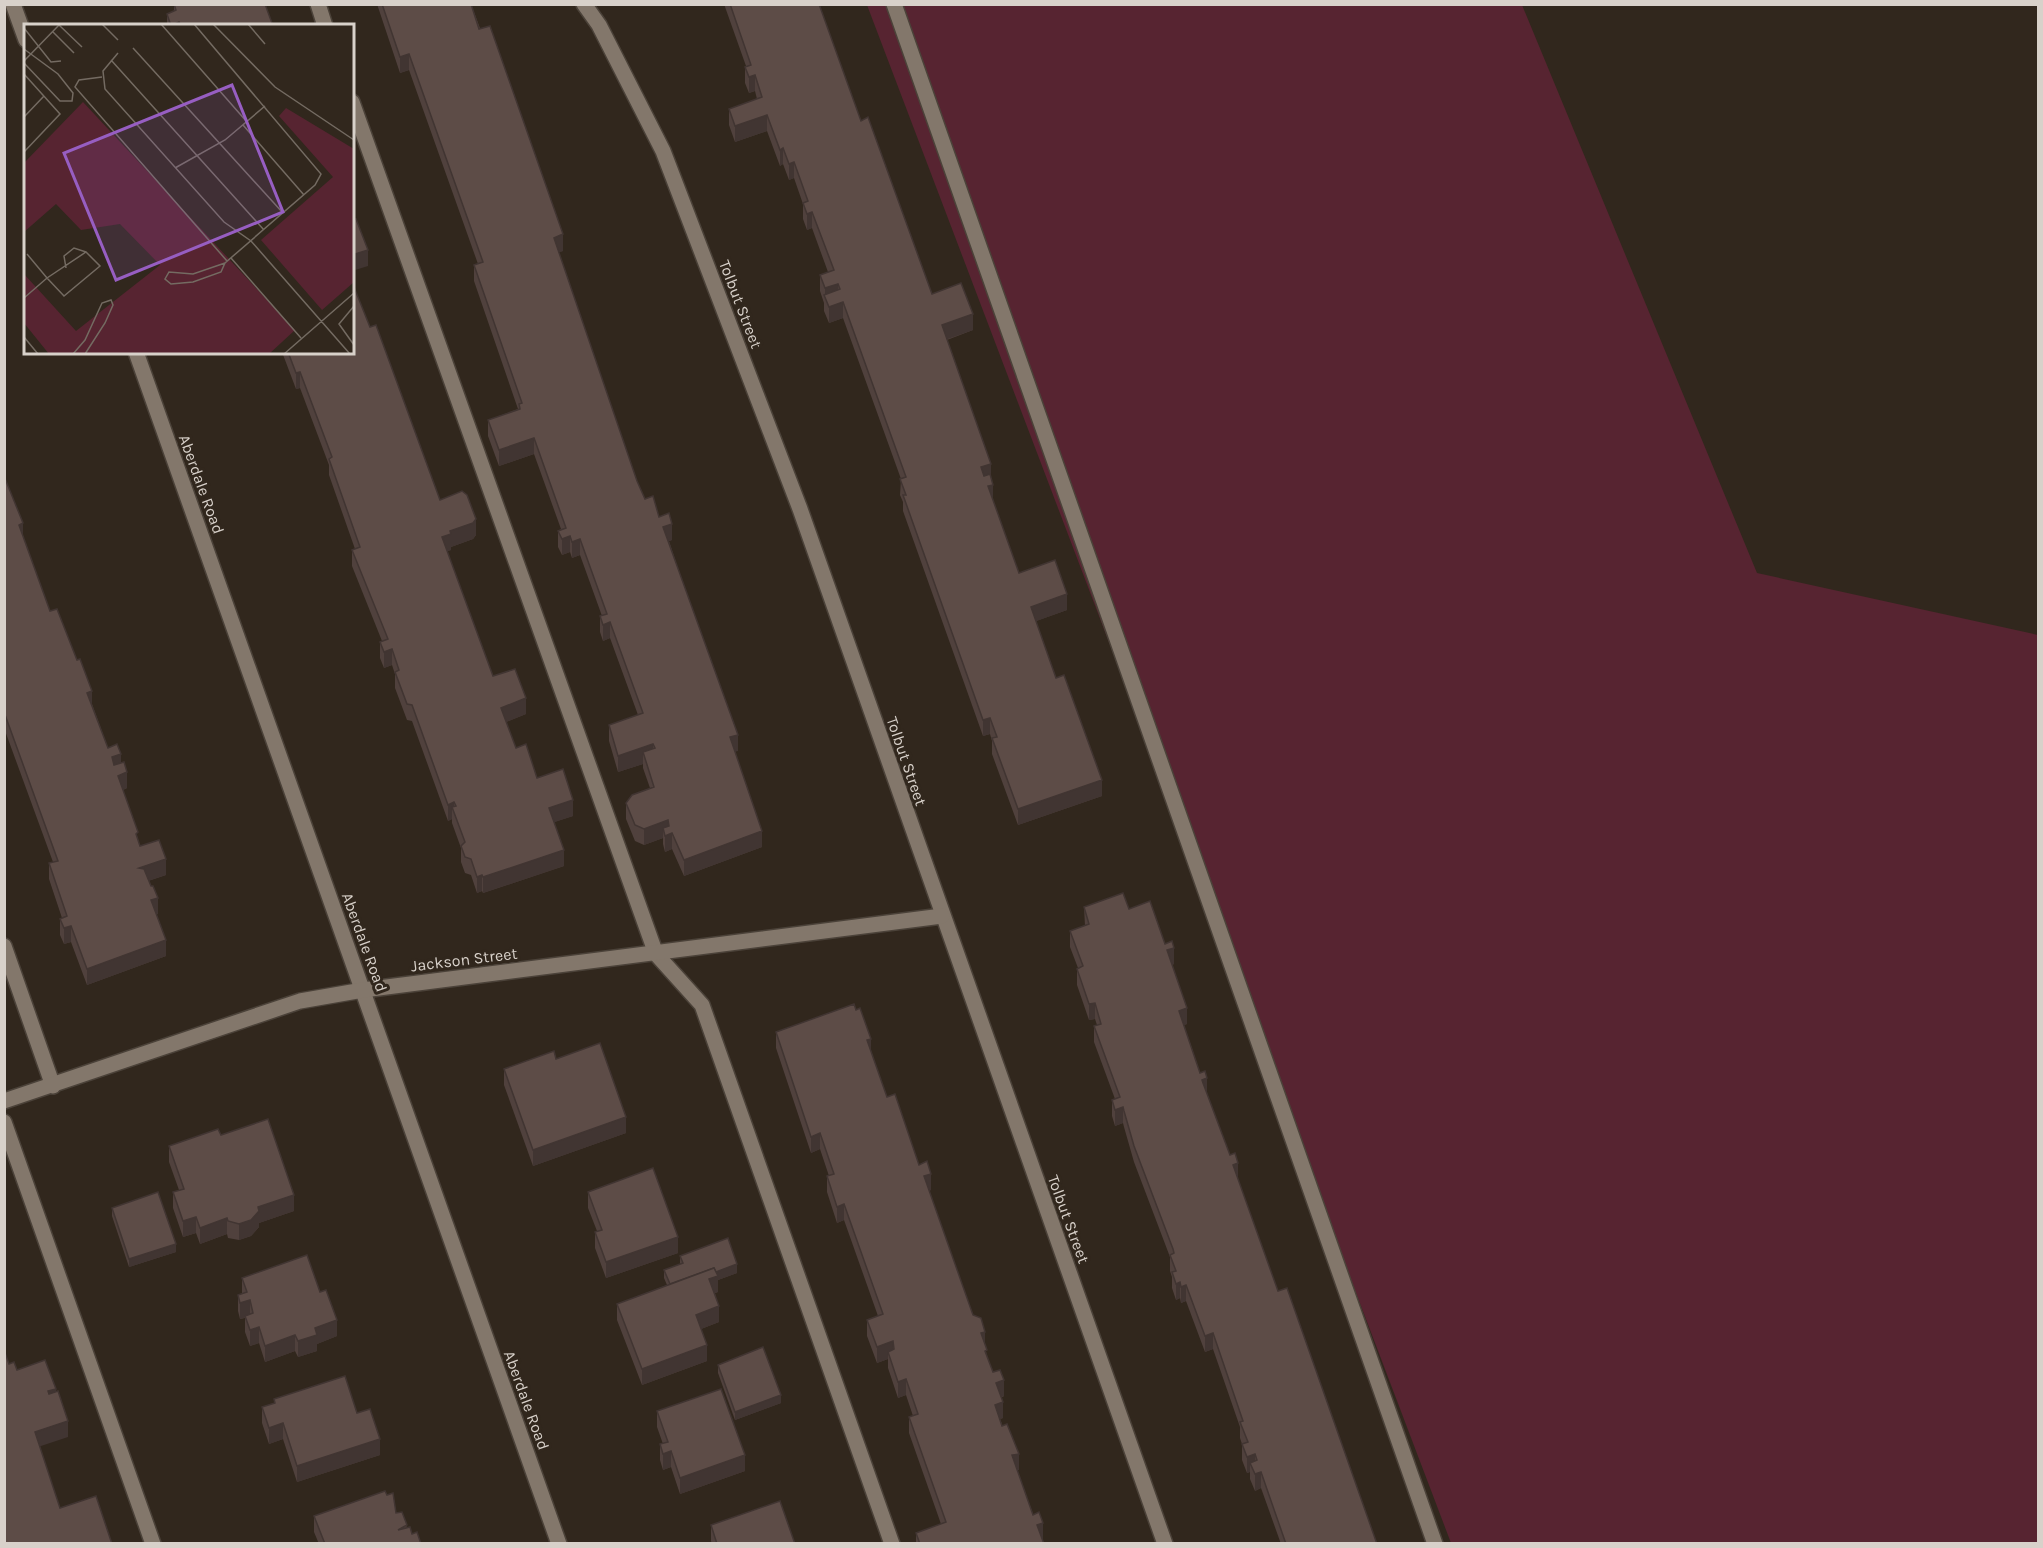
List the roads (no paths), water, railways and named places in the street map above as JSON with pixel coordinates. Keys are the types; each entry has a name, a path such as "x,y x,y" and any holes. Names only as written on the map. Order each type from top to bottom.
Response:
{"street":[{"path":"13,4 24,34"},
{"path":"318,4 324,24"},
{"name":"Tolbut Street","path":"584,4 598,25 663,151 800,509 1165,1544"},
{"path":"894,4 1435,1544"},
{"path":"354,108 656,954 702,1005 891,1544"},
{"name":"Aberdale Road","path":"137,354 559,1544"},
{"name":"Jackson Street","path":"4,1101 300,1001 363,990 942,916"},
{"path":"4,946 53,1086"},
{"path":"4,1122 153,1544"}]}
